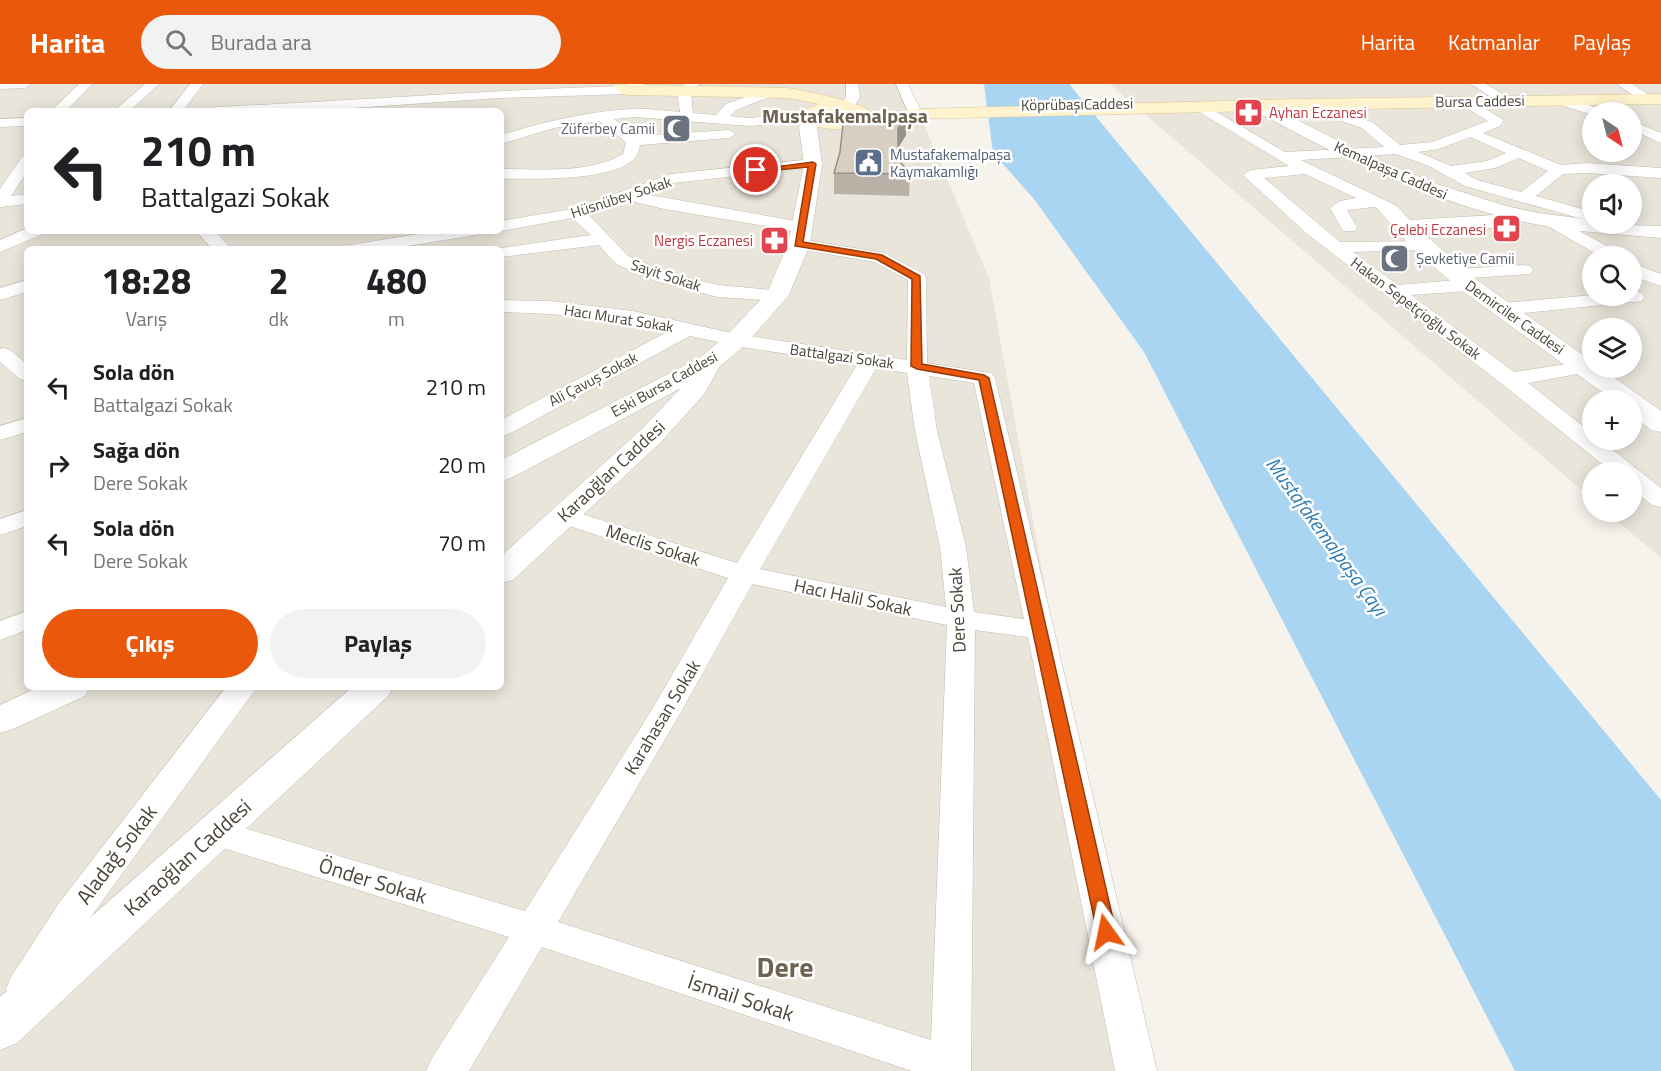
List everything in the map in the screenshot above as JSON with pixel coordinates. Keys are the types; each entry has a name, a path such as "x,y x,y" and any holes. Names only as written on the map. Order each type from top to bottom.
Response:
{"main road":[{"path":"628,86 653,90 688,87 730,88 814,97 850,111"},
{"path":"1222,89 1227,94 1255,97"},
{"path":"767,93 790,100 811,119"},
{"path":"1161,105 1224,106 1255,97"},
{"name":"KöprübaşıCaddesi","path":"811,119 834,124 850,111 1161,105 1255,97"},
{"name":"Bursa Caddesi","path":"1255,97 1303,104 1654,99"}],"street":[{"path":"0,85 25,84"},
{"path":"61,108 86,84"},
{"path":"125,108 153,84"},
{"path":"178,108 197,84"},
{"path":"499,94 510,84"},
{"path":"850,111 853,97 852,84"},
{"path":"902,84 914,111"},
{"path":"1477,84 1506,100"},
{"path":"1623,84 1654,99"},
{"path":"314,108 380,106 499,94 628,86"},
{"path":"687,118 688,87"},
{"path":"635,114 644,107 653,90"},
{"path":"719,120 731,107 767,93"},
{"name":"Kemalpaşa Caddesi","path":"1255,97 1325,140 1438,193 1545,220 1582,224"},
{"path":"1559,100 1582,107"},
{"path":"1198,107 1261,144 1282,150 1352,153 1434,146 1496,123 1497,120 1465,101"},
{"path":"1303,104 1366,125 1396,148 1472,183 1582,214"},
{"name":"Demirciler Caddesi","path":"1224,106 1306,169 1398,209 1422,244 1462,280 1582,364"},
{"path":"504,139 552,124 602,116 635,114 749,122 811,119"},
{"path":"602,116 633,141 715,136 811,119"},
{"name":"Eski Bursa Caddesi","path":"504,470 710,362 736,340 777,296 800,236 813,164 811,119"},
{"path":"0,123 24,122"},
{"path":"1642,125 1661,125"},
{"path":"1642,130 1661,139"},
{"path":"1469,132 1560,171"},
{"path":"715,136 737,172"},
{"path":"1282,150 1325,140"},
{"path":"504,174 558,173 600,168 626,159 630,155 633,141"},
{"path":"1450,171 1490,165 1519,153"},
{"path":"626,159 671,179"},
{"path":"9,161 24,160"},
{"path":"1622,162 1630,171"},
{"name":"Hüsnübey Sokak","path":"504,226 575,213 671,179 813,164"},
{"path":"0,202 24,165"},
{"path":"1522,198 1560,171 1587,168 1661,173"},
{"name":"Hakan Sepetçioğlu Sokak","path":"1306,169 1251,175 1335,247 1510,379 1614,462"},
{"path":"629,195 800,236"},
{"path":"0,202 24,199"},
{"path":"1398,209 1471,203"},
{"path":"1349,227 1338,208 1346,204 1545,220 1593,246"},
{"name":"Sayit Sokak","path":"575,213 587,221 622,260 662,277 718,291 777,296"},
{"path":"504,248 522,223"},
{"path":"1642,230 1661,232"},
{"path":"1642,231 1661,236"},
{"path":"208,234 219,246"},
{"path":"349,246 359,234"},
{"path":"375,246 451,234"},
{"name":"Dere Sokak","path":"800,236 879,257 917,278 917,366 926,431 953,547 961,619 950,1068"},
{"path":"0,247 35,237"},
{"path":"504,252 603,239"},
{"path":"1335,247 1422,244"},
{"path":"1391,291 1524,270"},
{"path":"1642,274 1661,280"},
{"path":"0,294 24,287"},
{"path":"1504,309 1582,302"},
{"name":"Hacı Murat Sokak","path":"504,306 550,307 623,316 736,340"},
{"name":"Ali Çavuş Sokak","path":"504,427 686,330"},
{"name":"Battalgazi Sokak","path":"736,340 984,378 1041,630"},
{"path":"2,354 24,348"},
{"path":"2,354 24,372"},
{"name":"Karahasan Sokak","path":"447,1071 666,712 870,360"},
{"name":"Karaoğlan Caddesi","path":"504,570 651,436 696,387 710,362"},
{"path":"1510,379 1582,368"},
{"name":"Demirciler Caddesi","path":"1601,378 1617,390"},
{"name":"Demirciler Caddesi","path":"1642,409 1661,424"},
{"path":"0,434 24,426"},
{"path":"1642,484 1658,495"},
{"name":"Meclis Sokak","path":"563,516 744,574"},
{"path":"0,527 24,519"},
{"name":"Hacı Halil Sokak","path":"744,574 961,619 1041,630"},
{"path":"0,631 24,621"},
{"path":"1041,630 1136,1071"},
{"path":"0,720 65,690"},
{"name":"Aladağ Sokak","path":"0,1028 72,914 240,690"},
{"name":"Karaoğlan Caddesi","path":"0,1028 372,690"},
{"name":"Önder Sokak","path":"213,832 533,929"},
{"name":"İsmail Sokak","path":"533,929 950,1068"}],"shaded area":[{"path":"0,84 907,84 989,278 1133,1071 0,1071"},
{"path":"1110,84 1661,84 1661,558 1618,522 1642,522 1642,462 1582,462 1582,491"}],"water":[{"name":"Mustafakemalpaşa Çayı","path":"984,84 1069,84 1661,800 1661,1071 1515,1071 1144,352 1034,199 993,153"}],"building":[{"name":"Mustafakemalpaşa Kaymakamlığı","path":"844,115 906,116 898,128 898,159 910,174 834,173 840,152"}],"place":[{"name":"Ayhan Eczanesi","path":"1248,112"},
{"name":"Züferbey Camii","path":"676,128"},
{"name":"Mustafakemalpaşa Kaymakamlığı","path":"869,163"},
{"name":"Çelebi Eczanesi","path":"1507,229"},
{"name":"Nergis Eczanesi","path":"774,240"},
{"name":"Şevketiye Camii","path":"1395,258"}],"district":[{"name":"Mustafakemalpaşa","path":"845,115"},
{"name":"Dere","path":"785,966"}],"route":[{"path":"756,170 813,164 799,244 879,257 917,278 917,366 984,378 1106,932"}]}
